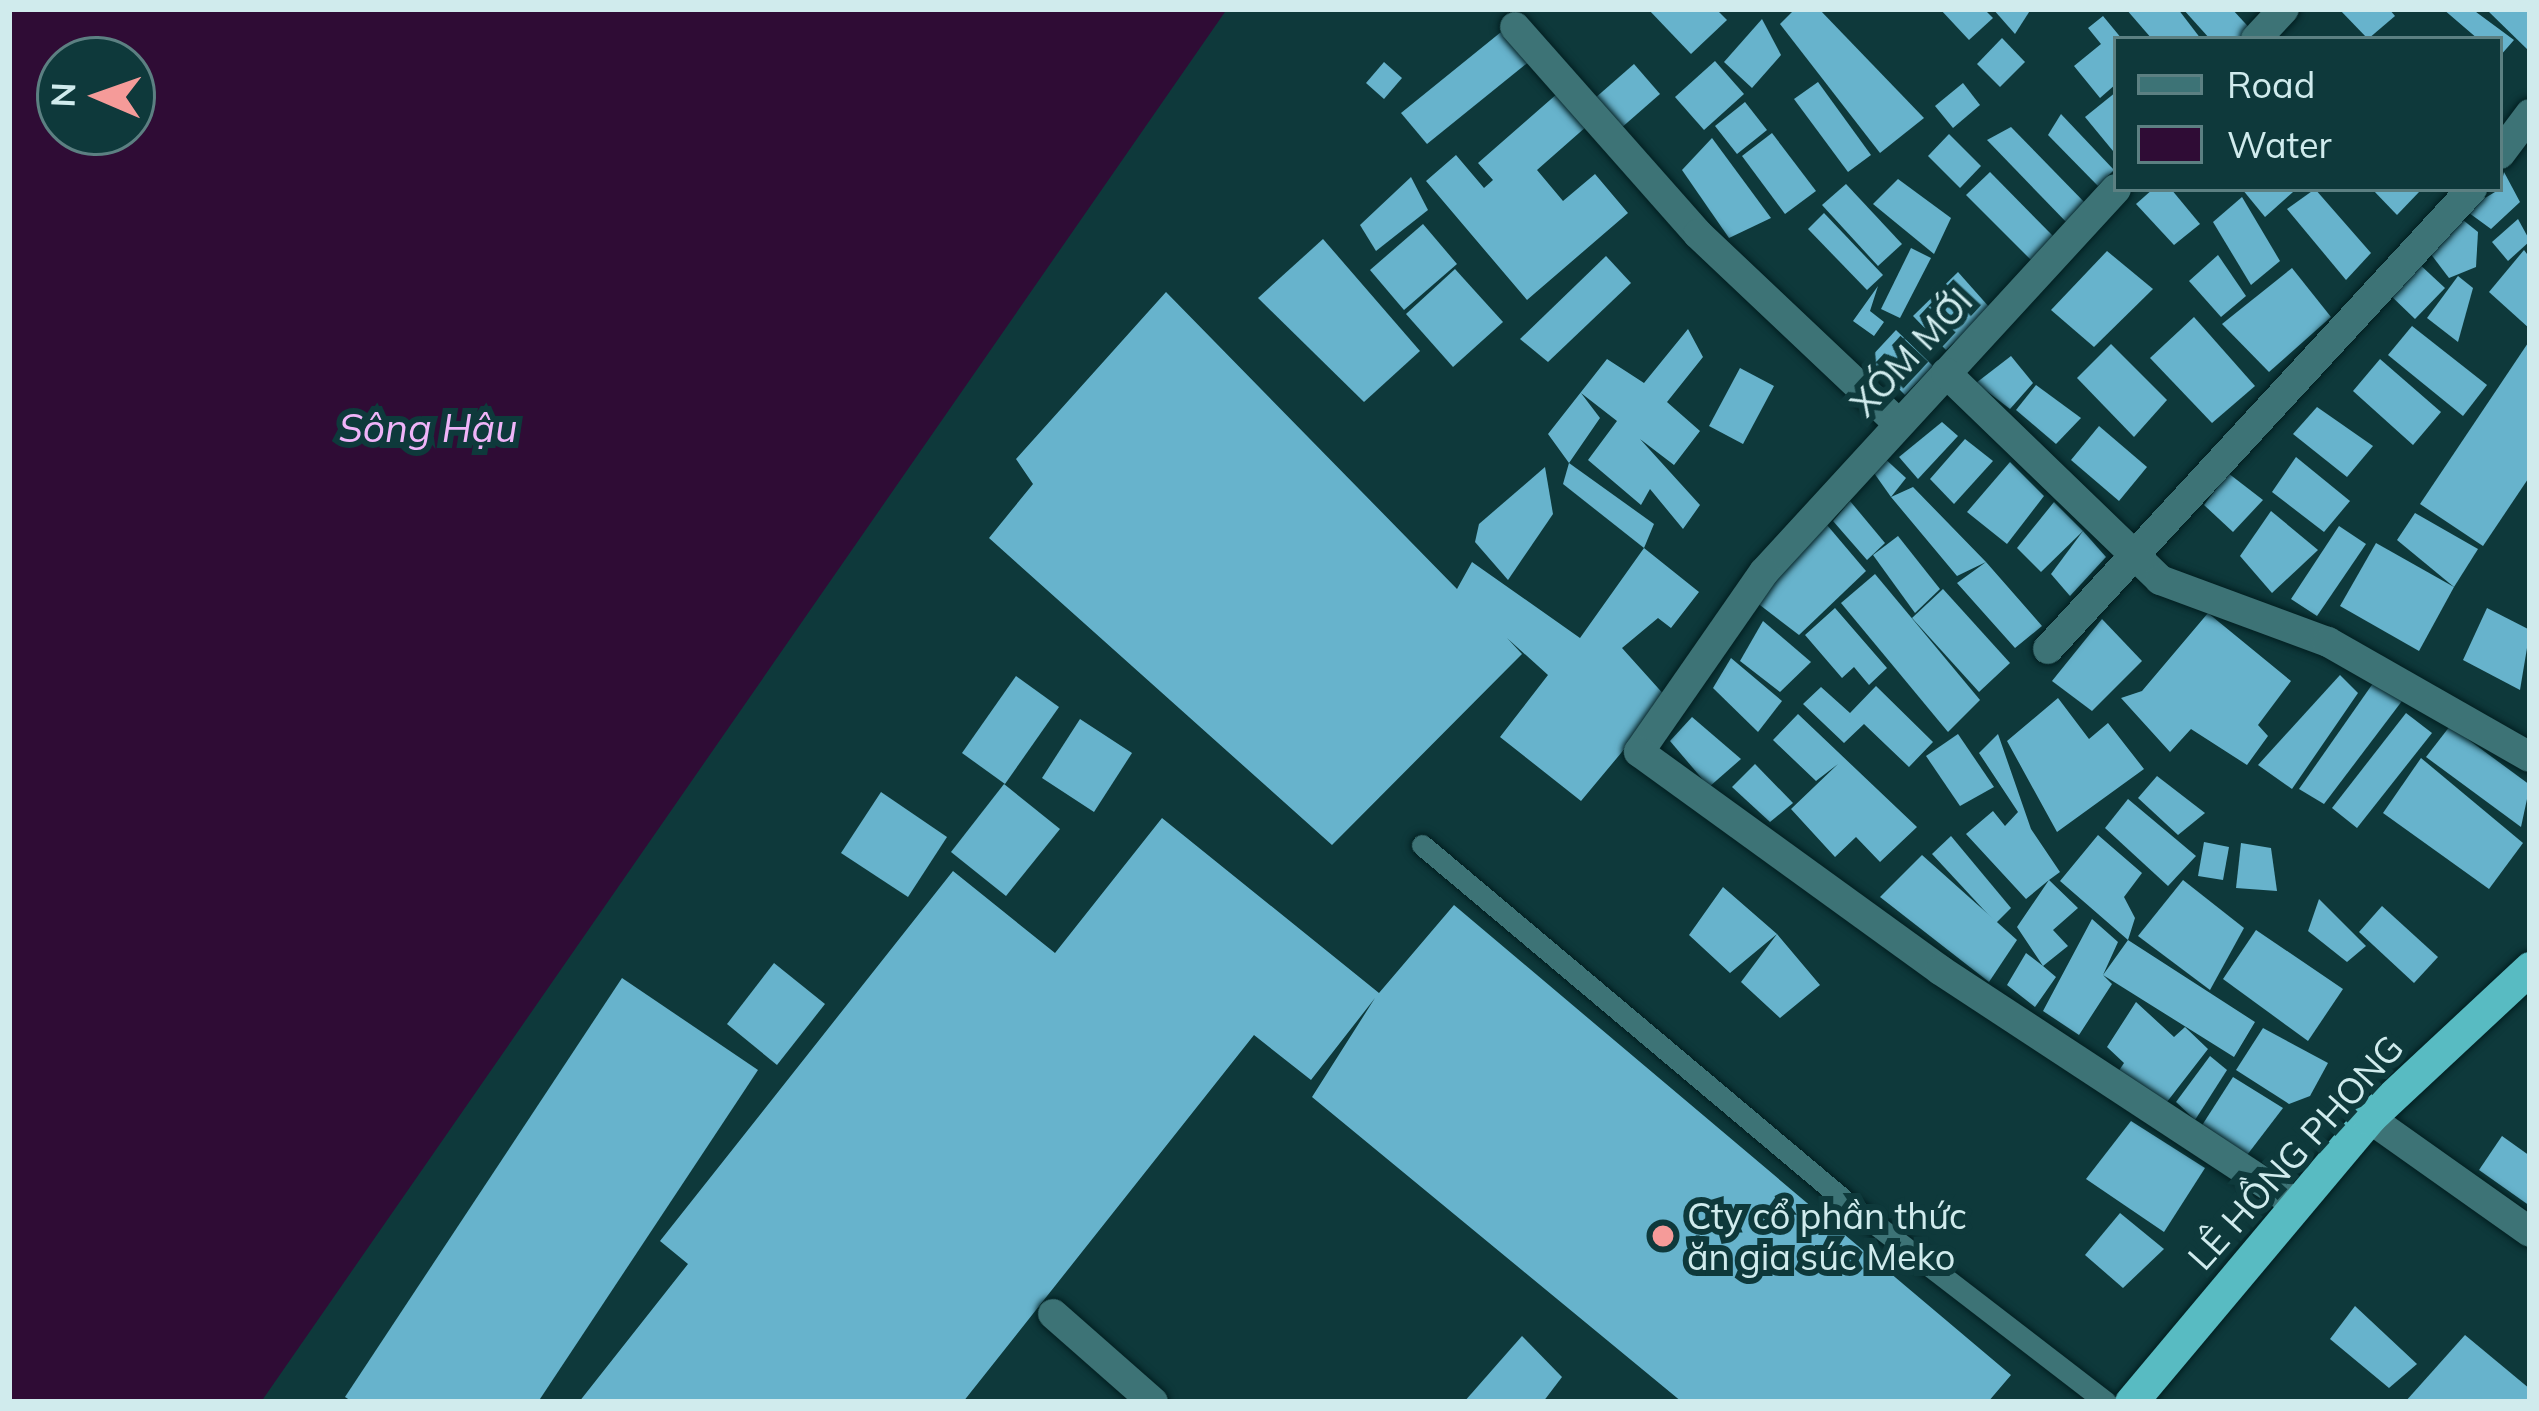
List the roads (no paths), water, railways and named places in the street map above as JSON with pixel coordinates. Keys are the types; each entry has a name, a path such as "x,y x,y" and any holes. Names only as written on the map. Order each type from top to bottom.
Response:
{"highway":[{"name":"LÊ HỒNG PHONG","path":"2131,1402 2369,1118 2530,968"}],"street":[{"path":"2259,36 2284,9"},
{"path":"1515,27 1698,234 1897,422"},
{"path":"2503,150 2530,114"},
{"name":"XÓM MỚI","path":"2113,192 1897,422 1765,572 1643,734 1646,765 2295,1203"},
{"path":"2048,649 2469,192"},
{"path":"1946,373 2132,560 2200,601 2328,642 2530,757"},
{"path":"2369,1118 2530,1232"},
{"path":"1053,1314 1154,1402"}],"lane":[{"path":"1422,845 1849,1204 2106,1402"}],"water":[{"name":"Sông Hậu","path":"9,9 1227,9 261,1402 9,1402"}],"place":[{"name":"Cty cổ phần thức ăn gia súc Meko","path":"1663,1236"}]}
